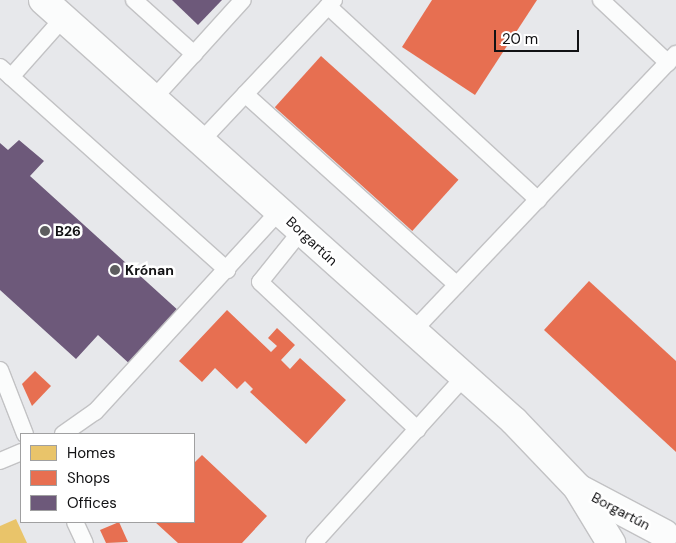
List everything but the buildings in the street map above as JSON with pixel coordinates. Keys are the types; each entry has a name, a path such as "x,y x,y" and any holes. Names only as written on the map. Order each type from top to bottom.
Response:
{"street":[{"name":"Borgartún","path":"42,0 64,17 465,376 577,487 611,543"},
{"name":"Borgartún","path":"577,487 662,537"}],"lane":[{"path":"134,0 194,54"},
{"path":"154,98 244,0"},
{"path":"413,331 672,58 601,0"},
{"path":"201,141 331,3 538,200"},
{"path":"64,17 5,72 228,270"},
{"path":"245,94 457,285"},
{"path":"64,433 95,412 228,270 279,210"},
{"path":"301,231 260,282 418,430"},
{"path":"0,370 25,433"},
{"path":"314,543 465,376"},
{"path":"0,461 20,452"},
{"path":"75,523 85,543"}],"place":[{"name":"B26","path":"45,231"},
{"name":"Krónan","path":"115,270"}]}
